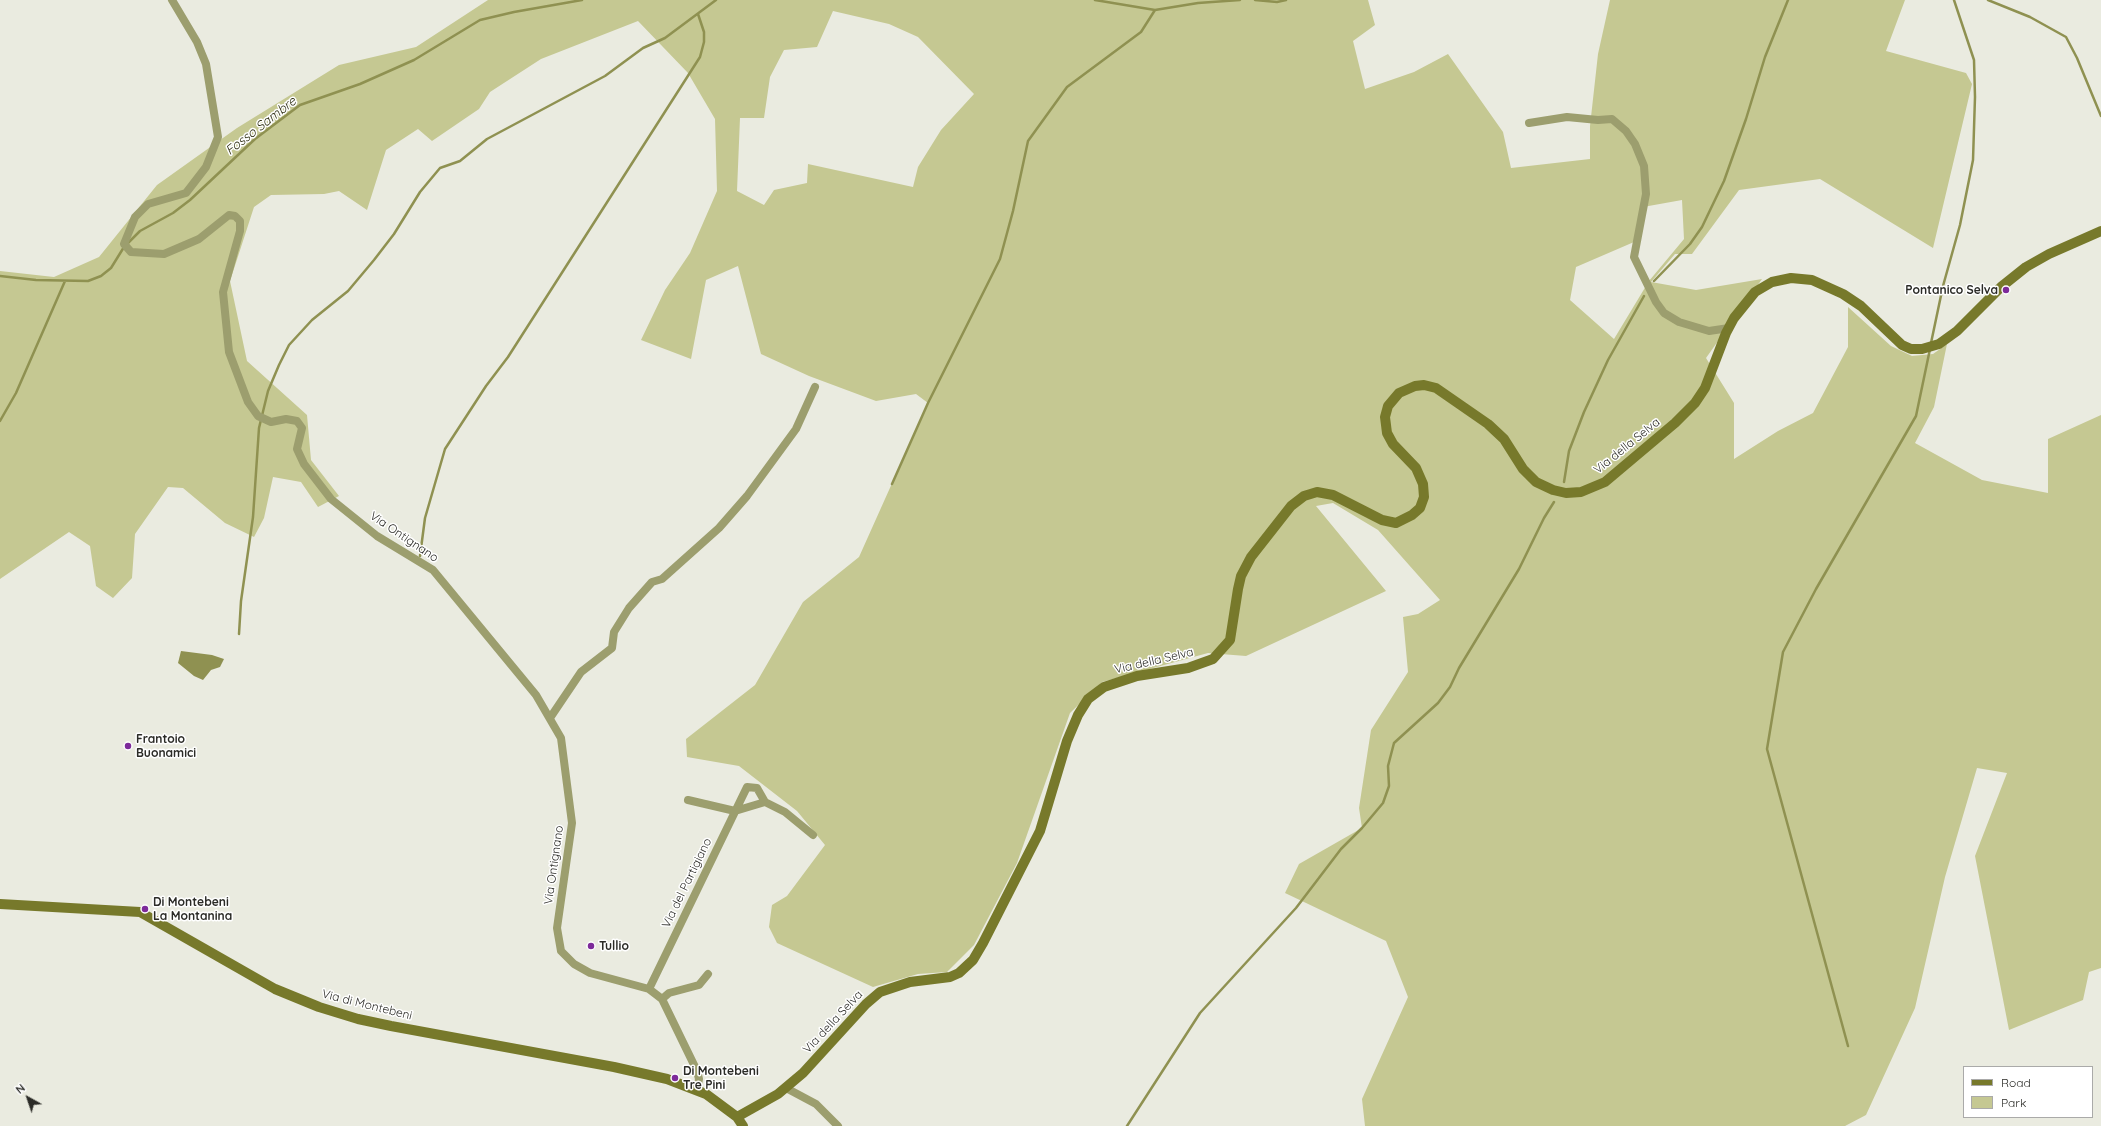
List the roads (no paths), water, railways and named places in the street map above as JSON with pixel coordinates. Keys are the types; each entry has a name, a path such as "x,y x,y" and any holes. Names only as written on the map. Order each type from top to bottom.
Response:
{"street":[{"name":"Via Ontignano","path":"172,0 197,42 206,64 218,136 206,167 186,193 148,204 135,217 124,244 131,252 164,254 199,239 229,215 235,216 240,221 240,231 223,292 229,352 248,402 258,416 271,422 286,419 297,421 302,428 296,450 304,464 331,499 376,536 433,570 536,695 561,738 572,823 557,928 561,951 574,964 590,973 649,989 662,999 697,1071 699,1079 697,1090"},
{"path":"1529,123 1568,118 1598,120 1612,119 1626,131 1635,144 1644,166 1646,194 1634,258 1656,302 1664,313 1679,322 1709,331 1729,328"},
{"name":"Via della Selva","path":"736,1117 786,1088 803,1073 866,1004 880,992 910,982 950,977 959,973 973,960 1040,831 1067,741 1078,715 1088,699 1104,687 1137,676 1188,668 1213,659 1230,640 1241,576 1251,557 1291,506 1304,496 1317,492 1333,495 1382,520 1396,523 1412,515 1420,508 1424,497 1423,484 1416,468 1393,444 1384,417 1388,406 1399,393 1419,385 1436,388 1488,424 1504,439 1523,469 1536,482 1566,494 1581,492 1605,482 1675,423 1695,403 1705,388 1734,318 1755,292 1772,282 1791,278 1812,280 1843,294 1861,306 1902,345 1911,349 1922,349 1939,344 1957,331 2003,286 2026,267 2049,254 2101,231"},
{"path":"550,718 581,672 612,648 614,632 629,608 647,587 652,582 662,579 719,528 747,496 796,429 815,387"},
{"name":"Via del Partigiano","path":"649,989 747,787 757,788 765,802"},
{"path":"688,800 735,811 765,802 785,812 813,835"},
{"name":"Via di Montebeni","path":"0,904 140,912 297,1000 338,1014 398,1027 620,1068 667,1079 706,1094 736,1117 743,1126"},
{"path":"662,999 669,993 699,985 708,974"},
{"path":"786,1088 816,1104 838,1126"}],"waterway":[{"name":"Fosso Sambre","path":"127,244 140,231 173,213 190,200 255,139 300,105 360,84 414,60 480,20 514,12 582,0"},
{"path":"239,634 241,601 253,517 259,428 268,391 289,345 312,320 348,291 394,234 420,192 440,168 460,161 487,139 605,76 643,48 665,38 716,0"},
{"name":"Fosso Sambre","path":"1095,0 1155,10 1198,3 1240,0"},
{"name":"Fosso Sambre","path":"1255,0 1277,2 1286,0"},
{"path":"1654,281 1690,244 1702,227 1724,181 1746,119 1765,57 1788,0"},
{"path":"1931,343 1943,286 1960,225 1973,160 1975,97 1974,60 1954,0"},
{"path":"1988,0 2030,17 2066,37 2077,58 2101,116"},
{"path":"892,484 928,403 1000,259 1013,211 1028,141 1067,87 1141,32 1155,10"},
{"path":"420,556 425,518 445,449 486,386 508,357 700,57 704,42 704,32 698,14"},
{"name":"Fosso Sambre","path":"0,276 36,280 88,281 101,276 111,268 124,247"},
{"path":"0,421 16,393 65,281"},
{"path":"1564,482 1569,451 1584,412 1608,360 1644,296"},
{"path":"1848,1046 1767,749 1783,652 1816,589 1916,416 1930,349"},
{"path":"1127,1126 1200,1013 1296,908 1341,849 1362,828 1383,803 1389,786 1388,766 1394,743 1438,703 1450,687 1459,668 1519,569 1544,518 1554,502"}],"place":[{"name":"Pontanico Selva","path":"2006,290"},
{"name":"Frantoio Buonamici","path":"128,746"},
{"name":"Di Montebeni La Montanina","path":"145,909"},
{"name":"Tullio","path":"591,946"},
{"name":"Di Montebeni Tre Pini","path":"675,1078"}]}
